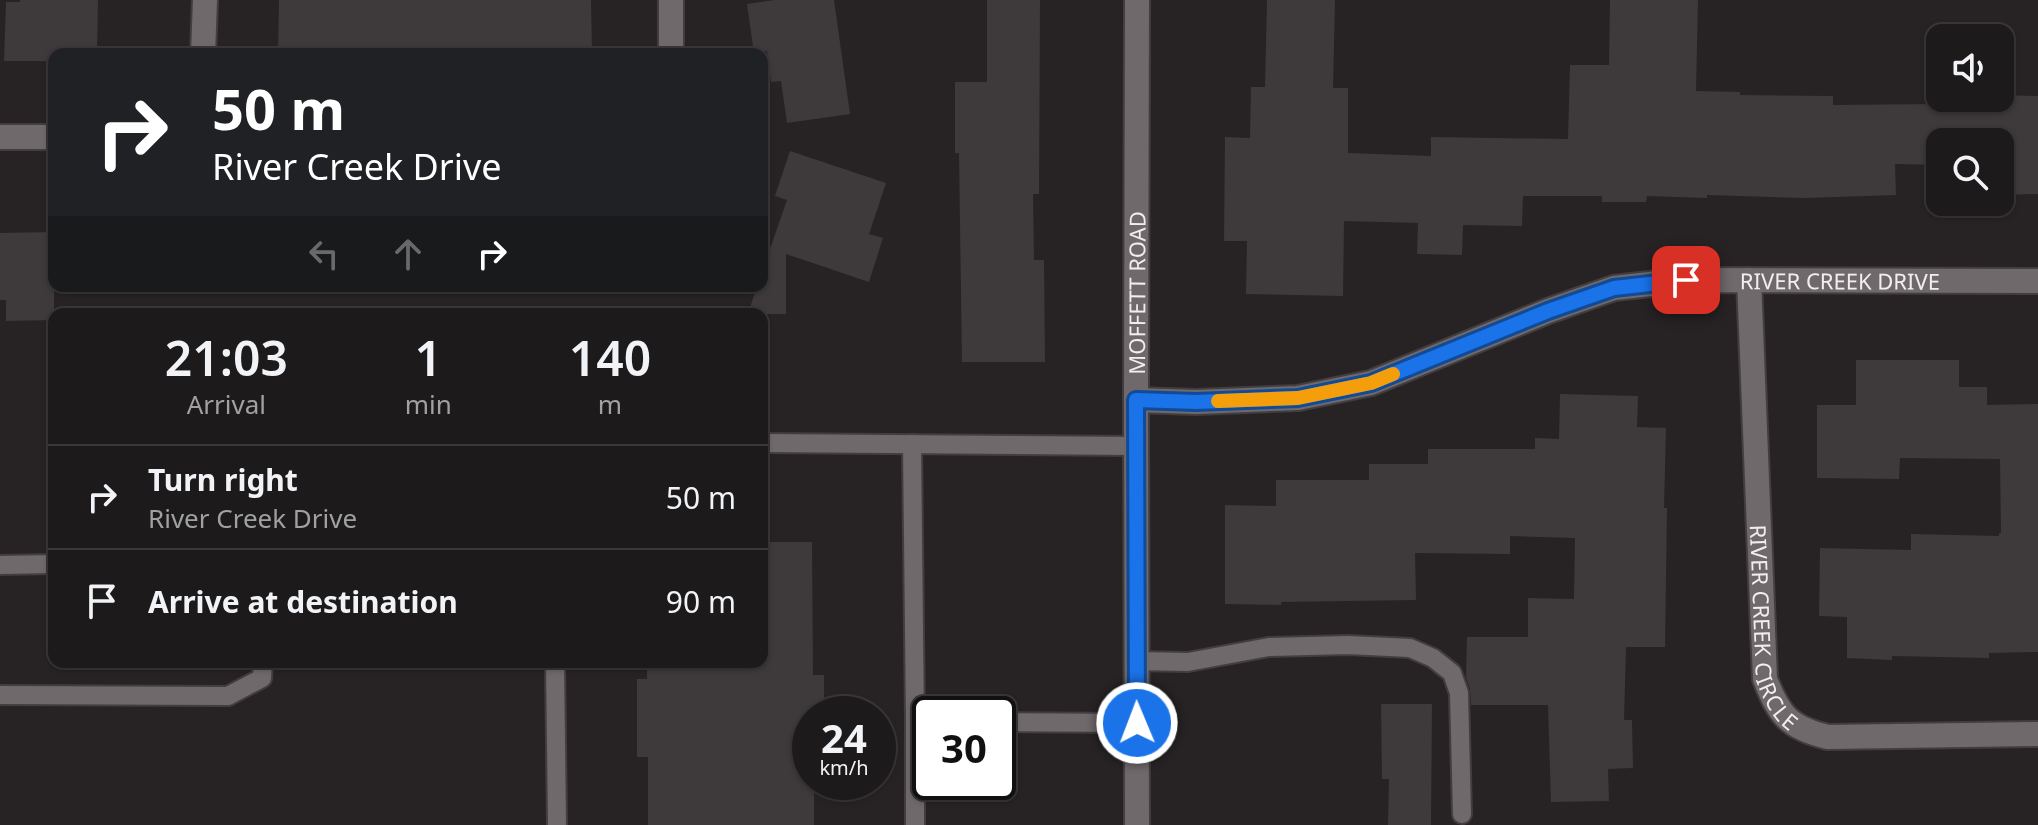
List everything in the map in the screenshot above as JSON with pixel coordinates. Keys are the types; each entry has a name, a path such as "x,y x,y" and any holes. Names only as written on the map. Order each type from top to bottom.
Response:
{"street":[{"path":"203,48 205,0"},
{"path":"671,0 671,48"},
{"name":"MOFFETT ROAD","path":"1137,0 1137,825"},
{"path":"0,137 48,137"},
{"name":"RIVER CREEK DRIVE","path":"1136,400 1196,402 1298,398 1371,383 1548,311 1614,288 1686,280 2038,281"},
{"name":"RIVER CREEK CIRCLE","path":"1749,280 1765,679 1774,701 1787,719 1809,733 1828,737 2038,734"}],"lane":[{"path":"768,443 1136,446"},
{"path":"912,444 922,696"},
{"path":"0,565 48,564"},
{"path":"1136,661 1188,662 1269,647 1348,645 1410,648 1433,658 1452,673 1459,693 1462,814"},
{"path":"0,695 228,696 262,678 263,668"},
{"path":"555,668 557,825"},
{"path":"1016,722 1137,723"},
{"path":"915,825 917,800"}],"building":[{"path":"98,0 97,48 48,48 48,61 4,61 6,2"},
{"path":"279,0 591,0 592,48 278,48"},
{"path":"775,0 834,0 850,114 787,123 781,81 771,82 768,48 753,48 747,4"},
{"path":"987,0 1040,0 1039,194 1033,194 1034,260 1044,260 1045,362 962,362 955,82 987,82"},
{"path":"1267,0 1335,0 1333,88 1348,88 1348,153 1431,156 1431,137 1568,139 1570,65 1609,65 1610,0 1698,0 1696,91 1833,96 1833,105 1926,104 1926,112 2014,112 2014,95 2038,96 2038,194 2014,195 2014,128 1926,128 1926,165 1895,164 1896,195 1805,198 1647,196 1646,202 1602,202 1602,196 1523,196 1522,226 1463,225 1462,255 1417,254 1418,223 1344,221 1343,296 1246,294 1247,241 1224,241 1225,137 1250,138 1251,87 1265,87"},
{"path":"790,151 886,183 869,234 883,238 869,282 786,254 786,314 768,314 768,308 750,308 755,292 768,292 768,255 787,200 775,196"},
{"path":"48,232 48,292 54,292 54,308 48,308 48,320 6,321 6,300 0,300 0,233"},
{"path":"1856,360 1959,360 1959,387 1987,387 1987,405 2038,404 2038,652 1989,653 1989,658 1847,658 1847,617 1819,616 1820,548 1911,550 1911,534 1999,536 2001,533 2000,459 1900,458 1899,479 1817,478 1817,405 1856,405"},
{"path":"1560,394 1638,396 1637,427 1666,428 1665,647 1626,647 1624,720 1632,720 1633,768 1608,769 1609,801 1551,802 1548,705 1471,705 1466,677 1467,637 1528,637 1528,598 1574,599 1575,538 1510,536 1510,554 1415,553 1416,600 1225,604 1225,505 1276,506 1276,480 1369,480 1369,464 1428,464 1428,449 1535,449 1535,438 1559,439"},
{"path":"768,542 812,542 813,675 824,675 824,696 792,696 792,800 814,800 814,825 648,825 648,757 637,757 637,679 647,679 647,668 768,668"},
{"path":"1381,704 1432,704 1431,825 1388,825 1389,779 1382,779"}],"slow traffic":[{"path":"1218,401 1298,398 1371,383 1393,374"}],"route":[{"path":"1137,723 1136,400 1196,402 1298,398 1371,383 1548,311 1614,288 1686,280"}]}
